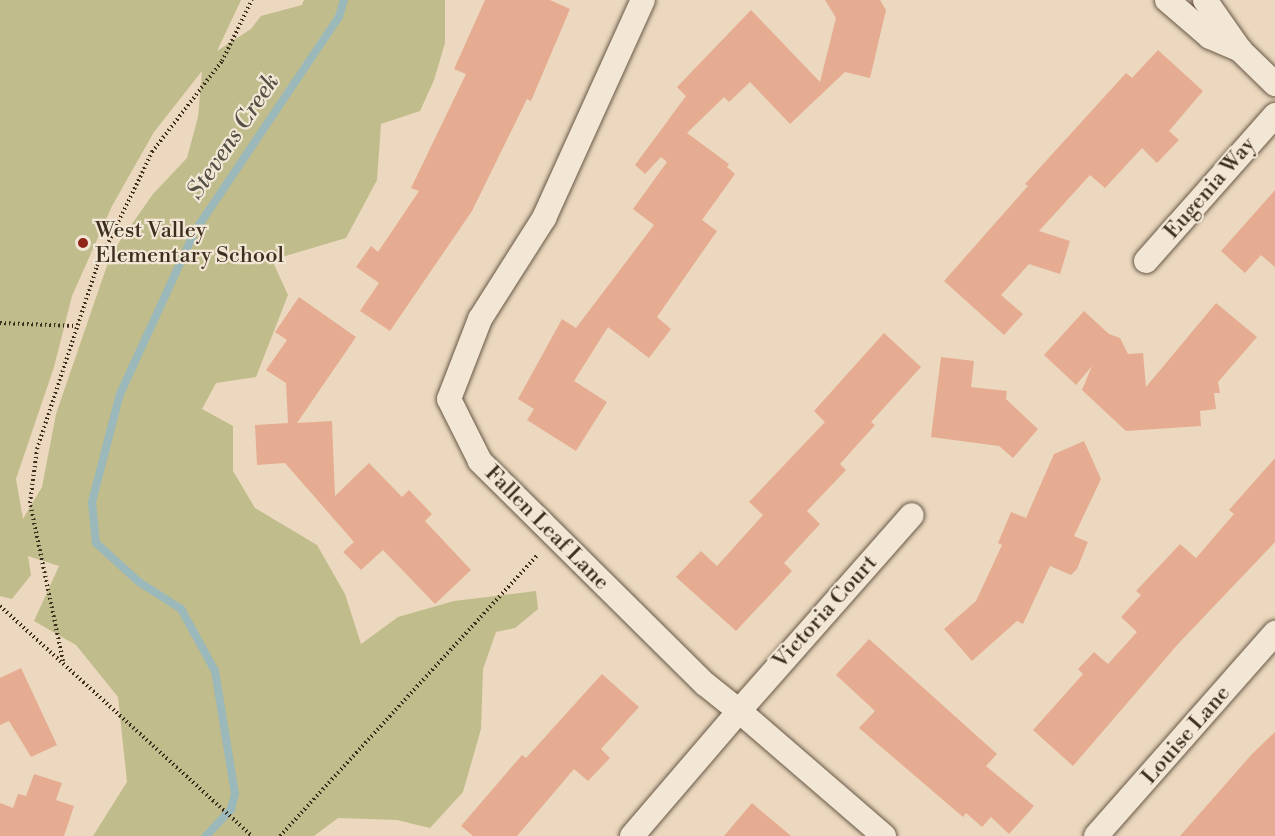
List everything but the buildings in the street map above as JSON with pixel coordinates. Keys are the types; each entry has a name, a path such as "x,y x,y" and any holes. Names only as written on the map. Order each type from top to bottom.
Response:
{"street":[{"name":"Fallen Leaf Lane","path":"643,0 544,218 480,319 448,399 480,461 705,684 738,711"},
{"path":"1167,0 1210,37 1240,50"},
{"path":"1205,0 1240,50 1275,84"},
{"name":"Eugenia Way","path":"1146,261 1275,115"},
{"name":"Victoria Court","path":"738,711 912,514"},
{"name":"Louise Lane","path":"1096,836 1275,633"},
{"path":"633,836 738,711 884,836"}],"path":[{"path":"63,661 30,503 31,474 76,326 97,266 152,152 222,60 252,0"},
{"path":"0,323 76,326"},
{"path":"280,836 555,536"},
{"path":"0,606 63,661 252,836"}],"shaded area":[{"path":"0,0 241,0 217,51 251,29 261,16 302,5 304,0 445,0 445,43 434,80 420,111 381,124 377,180 346,238 272,260 288,295 256,377 216,383 202,409 233,426 233,471 255,508 317,545 345,594 361,644 398,617 454,601 536,591 538,609 515,628 496,632 483,669 481,729 463,792 430,828 397,820 338,818 314,836 93,836 127,782 118,697 76,645 34,621 59,566 28,556 31,575 12,599 0,596","holes":["202,71 198,117 187,158 153,194 111,254 56,414 42,487 23,519 16,479 54,367 72,296 112,206 154,132"]}],"waterway":[{"name":"Stevens Creek","path":"206,836 231,809 235,794 215,671 181,609 139,582 96,543 92,502 120,394 195,231 339,17 344,0"}],"place":[{"name":"West Valley Elementary School","path":"83,243"}]}
